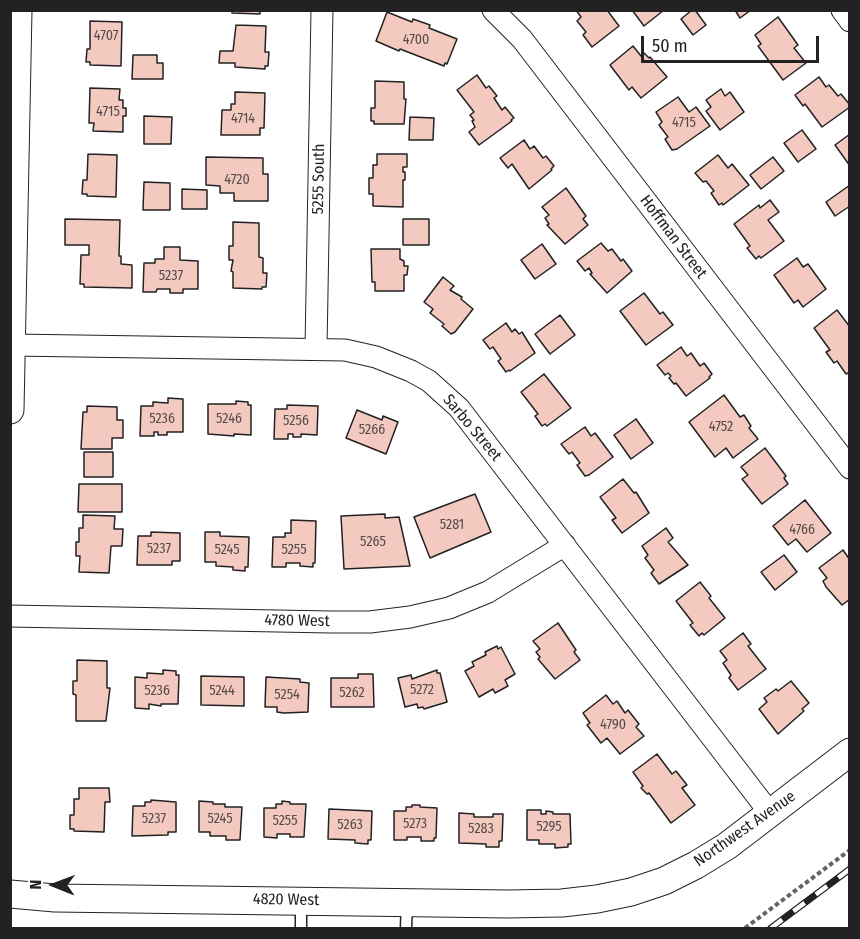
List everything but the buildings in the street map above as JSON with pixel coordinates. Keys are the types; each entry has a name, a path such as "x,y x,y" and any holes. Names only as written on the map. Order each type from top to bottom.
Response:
{"street":[{"path":"10,410 18,10"},
{"name":"5255 South","path":"316,348 322,10"},
{"name":"Hoffman Street","path":"493,10 522,39 849,468"},
{"path":"842,10 849,21"},
{"name":"Sarbo Street","path":"12,345 345,350 376,357 429,381 459,408 770,813"},
{"name":"4780 West","path":"10,616 331,622 370,622 410,617 449,608 488,592 565,545"},
{"name":"Northwest Avenue","path":"562,903 631,892 664,881 716,852 849,752"},
{"name":"4820 West","path":"10,894 56,898 562,903"}],"lane":[{"path":"301,900 301,928"},
{"path":"406,928 407,902"}],"path":[{"path":"745,928 849,850"}],"railway":[{"path":"771,928 850,869"}]}
